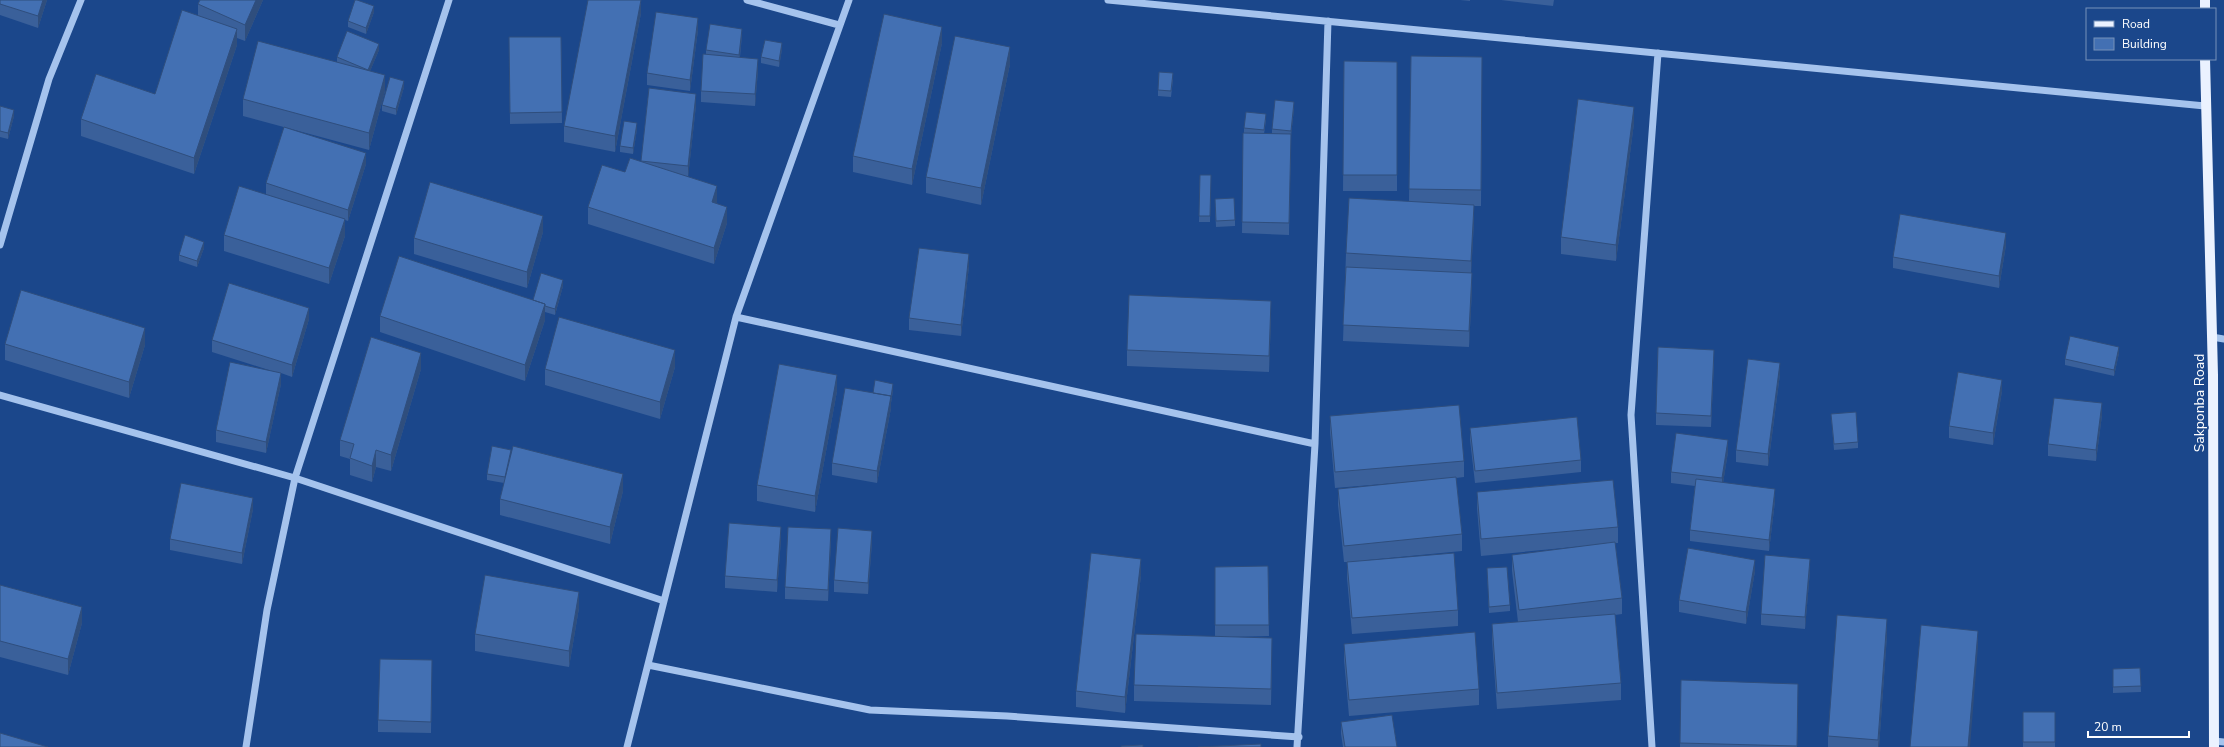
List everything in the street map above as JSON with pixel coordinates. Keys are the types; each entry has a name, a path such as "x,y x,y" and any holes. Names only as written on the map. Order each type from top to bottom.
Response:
{"main road":[{"name":"Sakponba Road","path":"2205,60 2212,337 2217,744"}],"street":[{"path":"0,245 49,79 81,0"},
{"path":"246,747 267,610 295,478 449,0"},
{"path":"748,0 839,25"},
{"path":"627,747 736,317 849,0"},
{"path":"1108,0 2205,106"},
{"path":"1297,747 1299,737 1315,444 1328,21"},
{"path":"1652,747 1631,415 1658,53"},
{"path":"736,317 1315,444"},
{"path":"2212,337 2224,338"},
{"path":"0,396 295,478 664,601"},
{"path":"648,665 870,710 1007,716 1299,737"}],"building":[{"path":"0,0 43,0 38,16 0,4"},
{"path":"200,0 256,0 245,25 198,4"},
{"path":"355,0 374,6 366,28 348,21"},
{"path":"588,0 641,0 615,136 564,126"},
{"path":"182,10 237,29 194,158 81,119 96,74 155,94"},
{"path":"656,12 698,18 690,80 647,73"},
{"path":"884,14 942,27 912,169 853,156"},
{"path":"710,24 742,29 739,55 706,50"},
{"path":"347,31 379,44 368,70 337,57"},
{"path":"955,36 1010,47 981,188 926,177"},
{"path":"509,37 561,37 562,112 510,113"},
{"path":"765,40 782,43 779,61 761,57"},
{"path":"258,41 385,75 369,133 243,99"},
{"path":"703,54 758,59 755,94 701,91"},
{"path":"1411,56 1482,57 1481,190 1409,189"},
{"path":"1344,61 1397,62 1397,175 1343,175"},
{"path":"1159,72 1173,73 1171,91 1158,90"},
{"path":"390,77 404,81 396,109 382,105"},
{"path":"649,88 696,94 688,166 641,161"},
{"path":"1578,99 1634,107 1616,245 1561,237"},
{"path":"1275,100 1294,102 1291,131 1272,129"},
{"path":"0,106 14,110 8,133 0,131"},
{"path":"1246,112 1266,114 1264,130 1244,128"},
{"path":"624,121 637,123 633,148 620,146"},
{"path":"284,127 366,153 348,210 266,183"},
{"path":"1243,133 1291,134 1289,223 1242,222"},
{"path":"630,158 717,186 712,202 727,207 714,248 588,207 602,165 625,172"},
{"path":"1200,175 1211,175 1210,216 1199,216"},
{"path":"430,182 543,216 527,272 414,238"},
{"path":"239,186 345,219 329,268 224,235"},
{"path":"1234,198 1235,220 1216,221 1215,199"},
{"path":"1349,198 1474,205 1471,261 1346,253"},
{"path":"1900,214 2006,233 1999,276 1893,257"},
{"path":"185,235 204,242 197,261 179,255"},
{"path":"919,248 969,254 961,325 909,318"},
{"path":"399,256 545,304 525,365 380,316"},
{"path":"1346,267 1472,273 1469,331 1343,325"},
{"path":"541,273 563,280 555,309 533,300"},
{"path":"229,283 309,308 292,365 212,340"},
{"path":"21,290 145,328 129,382 5,344"},
{"path":"1129,295 1271,301 1269,356 1127,350"},
{"path":"559,317 675,350 660,402 545,369"},
{"path":"2070,336 2119,347 2114,370 2065,359"},
{"path":"371,337 421,353 391,455 376,450 372,466 350,458 354,444 340,440"},
{"path":"1658,347 1714,350 1711,416 1656,413"},
{"path":"1748,359 1780,363 1768,454 1736,450"},
{"path":"230,362 281,373 266,442 216,430"},
{"path":"779,364 837,375 815,496 757,485"},
{"path":"1958,372 2002,380 1993,433 1949,426"},
{"path":"875,380 893,384 891,397 873,393"},
{"path":"845,388 891,396 877,471 832,463"},
{"path":"2054,398 2102,403 2096,450 2048,444"},
{"path":"1459,405 1464,461 1335,472 1330,416"},
{"path":"1856,412 1858,442 1834,444 1831,414"},
{"path":"1577,417 1581,460 1475,471 1470,428"},
{"path":"1676,433 1728,440 1722,478 1671,472"},
{"path":"492,446 511,450 505,477 487,474"},
{"path":"513,446 623,474 610,527 500,499"},
{"path":"1456,477 1462,534 1344,546 1338,489"},
{"path":"1696,479 1775,489 1769,540 1690,530"},
{"path":"1613,480 1618,527 1481,539 1477,492"},
{"path":"181,483 253,498 242,553 170,539"},
{"path":"729,523 781,527 777,580 725,576"},
{"path":"788,527 831,529 828,590 785,587"},
{"path":"838,528 872,531 868,583 834,580"},
{"path":"1615,542 1622,598 1519,610 1512,555"},
{"path":"1688,548 1755,560 1746,612 1679,600"},
{"path":"1091,553 1141,559 1125,697 1076,691"},
{"path":"1454,553 1458,610 1352,618 1347,562"},
{"path":"1765,555 1810,559 1805,617 1761,614"},
{"path":"1268,566 1269,625 1215,625 1215,567"},
{"path":"1507,567 1510,605 1489,607 1487,568"},
{"path":"485,575 579,592 569,651 475,634"},
{"path":"0,585 82,607 68,659 0,641"},
{"path":"1615,614 1621,683 1497,693 1492,624"},
{"path":"1837,615 1887,619 1878,740 1828,736"},
{"path":"1921,625 1978,631 1968,747 1910,747"},
{"path":"1475,632 1479,689 1349,700 1344,644"},
{"path":"1136,634 1272,638 1271,689 1134,685"},
{"path":"380,659 432,660 431,722 378,720"},
{"path":"2140,668 2141,686 2113,687 2113,669"},
{"path":"1681,680 1798,684 1797,746 1680,743"},
{"path":"2023,712 2055,712 2055,742 2023,742"},
{"path":"1392,715 1397,747 1345,747 1341,722"},
{"path":"0,733 48,747 0,747"},
{"path":"1261,744 1261,747 1198,747"},
{"path":"1143,745 1143,747 1121,747 1121,746"}]}
